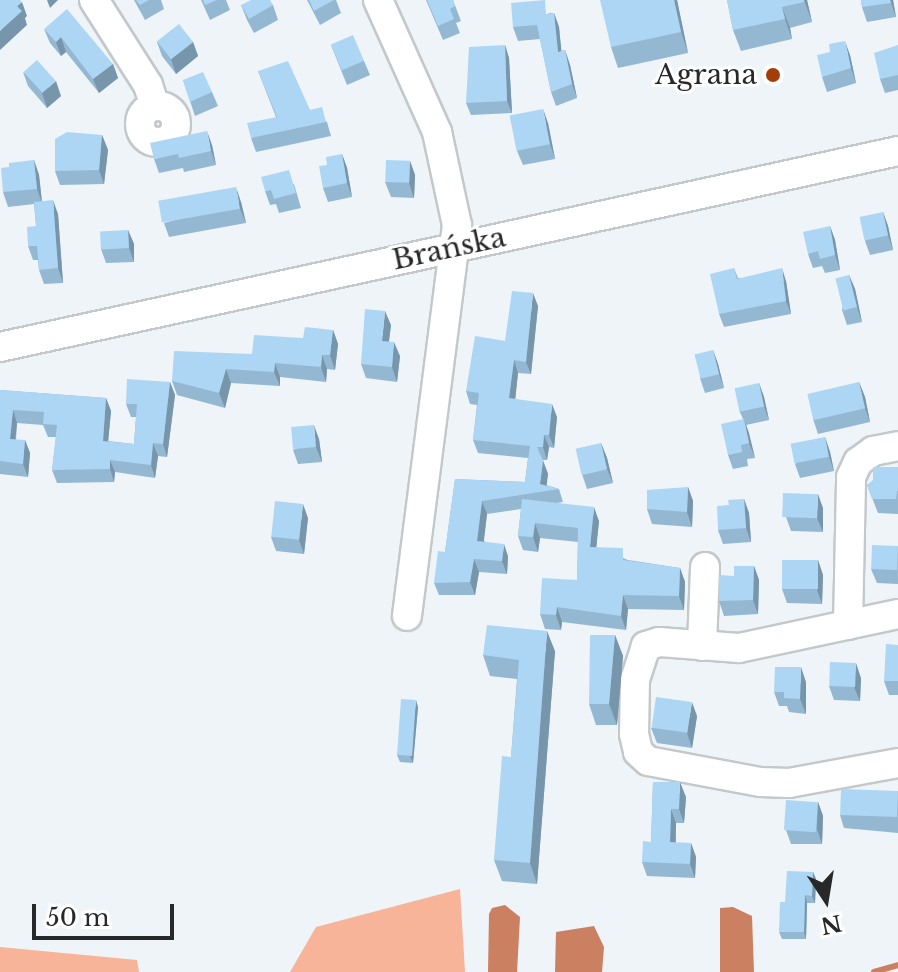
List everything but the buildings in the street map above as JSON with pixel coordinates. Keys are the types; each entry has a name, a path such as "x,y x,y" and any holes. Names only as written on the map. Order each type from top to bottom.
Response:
{"street":[{"path":"94,0 148,85 154,103"},
{"path":"378,0 437,132 457,225 407,616"},
{"name":"Brańska","path":"0,347 898,151"},
{"path":"848,625 851,477 858,462 873,451 898,446"},
{"path":"702,646 705,567"},
{"path":"898,614 739,648 659,642 646,646 635,679 634,734 638,752 648,761 789,783 898,763"}],"shaded area":[{"path":"460,889 465,972 290,972 316,927"},
{"path":"505,905 520,917 517,972 488,972 489,914 492,908"},
{"path":"733,907 752,916 754,972 720,972 720,908"},
{"path":"594,926 604,947 602,972 555,972 556,932"},
{"path":"0,947 137,960 139,972 0,972"}],"waterway":[{"path":"874,972 898,965"}],"place":[{"name":"Agrana","path":"773,75"}]}
